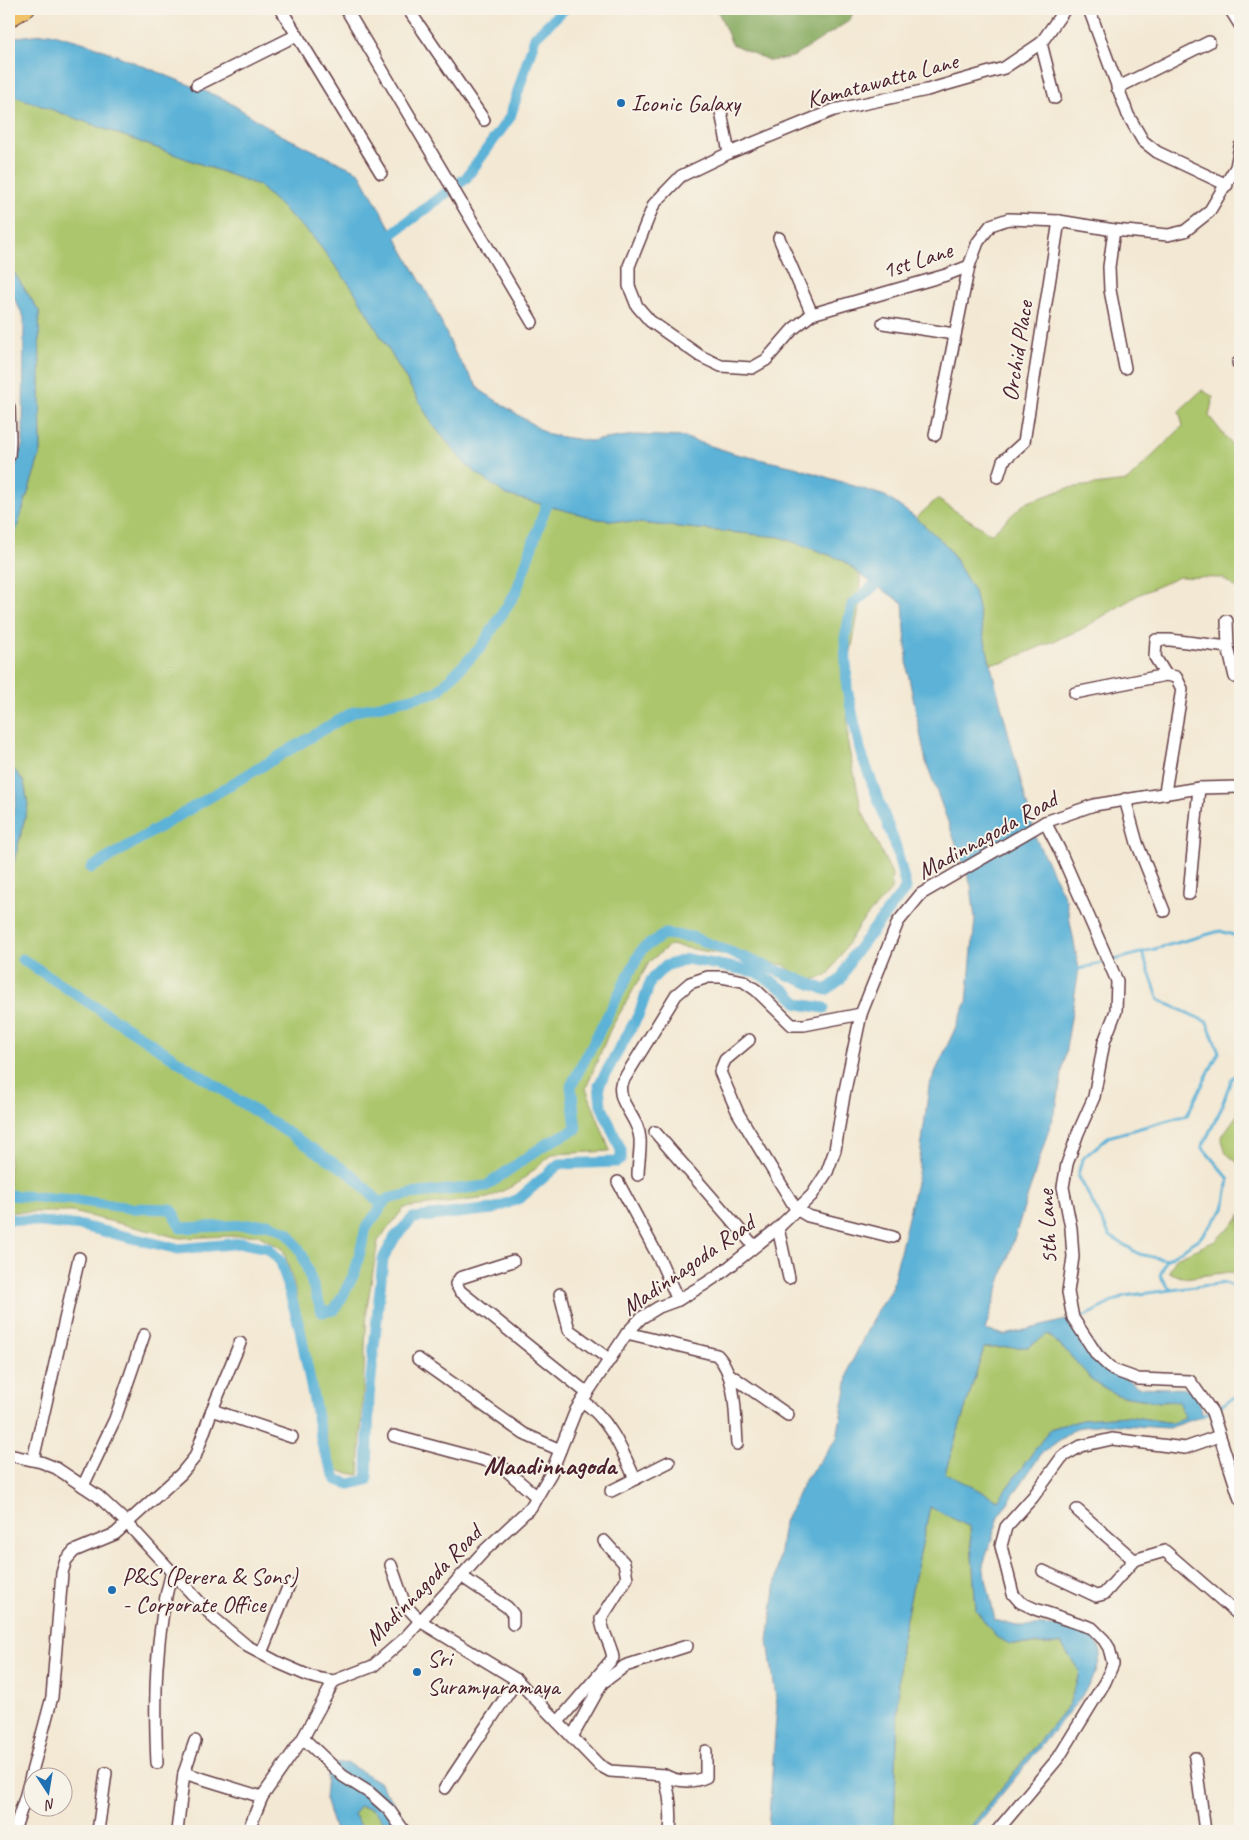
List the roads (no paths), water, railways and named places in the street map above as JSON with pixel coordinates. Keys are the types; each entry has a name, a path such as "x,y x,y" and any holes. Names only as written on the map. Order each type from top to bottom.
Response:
{"main road":[{"path":"9,20 28,9"}],"street":[{"path":"281,9 381,173"},
{"path":"346,9 532,322"},
{"path":"408,9 484,120"},
{"path":"1089,9 1128,115 1143,141 1157,152 1227,185"},
{"path":"1230,9 1240,25"},
{"name":"Kamatawatta Lane","path":"650,321 637,306 630,286 629,266 654,204 681,176 729,153 834,110 927,90 1004,68 1041,44 1061,10"},
{"path":"197,85 297,34"},
{"path":"1117,88 1209,42"},
{"path":"1041,44 1055,98"},
{"path":"721,112 729,153"},
{"name":"1st Lane","path":"650,321 700,356 721,366 752,368 766,360 793,329 812,314 946,275 969,266 978,242 991,225 1008,219 1058,221 1114,230 1168,235 1185,231 1209,212 1238,168 1240,146"},
{"name":"Orchid Place","path":"998,477 1004,461 1024,442 1058,221"},
{"path":"1114,230 1109,267 1110,290 1125,368"},
{"path":"779,238 812,314"},
{"path":"935,435 969,266"},
{"path":"882,322 954,334"},
{"path":"9,407 9,456"},
{"path":"1227,622 1228,647 1235,678"},
{"path":"1166,675 1155,657 1156,640 1228,647"},
{"path":"1075,693 1166,675 1176,677 1182,689 1165,792"},
{"name":"Madinnagoda Road","path":"334,1681 373,1666 404,1639 484,1550 531,1507 551,1473 572,1418 584,1397 627,1333 641,1318 659,1306 678,1300 705,1284 778,1228 812,1195 827,1172 835,1150 861,1014 898,922 921,894 1041,825 1094,805 1165,792 1199,788 1240,787"},
{"path":"1189,894 1199,788"},
{"path":"1126,799 1137,843 1164,911"},
{"name":"5th Lane","path":"1041,825 1059,849 1117,981 1116,1011 1104,1042 1094,1097 1067,1164 1064,1187 1071,1228 1073,1257 1068,1292 1072,1318 1097,1355 1113,1370 1138,1379 1190,1381 1212,1412 1240,1499"},
{"path":"638,1174 640,1139 638,1129 619,1093 621,1084 676,995 690,983 721,977 743,981 756,990 792,1025 804,1026 861,1014"},
{"path":"749,1040 724,1060 720,1072 738,1113 796,1209 808,1216 893,1237"},
{"path":"655,1132 754,1246"},
{"path":"618,1182 660,1260 678,1300"},
{"path":"778,1228 789,1278"},
{"path":"33,1460 79,1258"},
{"path":"512,1261 460,1278 456,1284 460,1291 584,1397 617,1439 635,1479"},
{"path":"560,1294 570,1330 610,1360"},
{"path":"627,1333 717,1355 725,1362 732,1382 737,1444"},
{"path":"82,1486 115,1419 144,1335"},
{"path":"14,1831 25,1798 52,1697 62,1573 66,1560 74,1551 115,1534 181,1474 195,1457 240,1343"},
{"path":"418,1359 524,1434 560,1450"},
{"path":"729,1374 788,1415"},
{"path":"212,1410 292,1437"},
{"path":"394,1436 499,1464 537,1498"},
{"path":"997,1831 1058,1757 1106,1682 1113,1664 1109,1648 1092,1628 1035,1609 1020,1602 1013,1594 1001,1546 1006,1527 1033,1497 1062,1457 1081,1446 1112,1439 1185,1448 1219,1436"},
{"path":"9,1455 33,1460 56,1468 98,1496 127,1523 215,1619 232,1634 260,1653 309,1676 334,1681 303,1738 262,1797 248,1831"},
{"path":"611,1491 670,1462"},
{"path":"1077,1510 1134,1560"},
{"path":"558,1722 613,1658 612,1647 601,1626 601,1619 628,1578 624,1563 604,1541"},
{"path":"1043,1571 1096,1596 1104,1594 1134,1560 1165,1551 1240,1616"},
{"path":"391,1565 405,1605 420,1621 517,1680 599,1765 610,1771 664,1775 673,1780 698,1781 706,1777 706,1751"},
{"path":"157,1763 155,1704 158,1651 165,1597 172,1571"},
{"path":"461,1576 507,1608 513,1614 513,1624"},
{"path":"260,1653 289,1585"},
{"path":"572,1737 602,1683 625,1666 687,1646"},
{"path":"445,1788 517,1680"},
{"path":"303,1738 343,1776 370,1792 389,1810 404,1831"},
{"path":"177,1831 184,1774 195,1741"},
{"path":"1195,1758 1205,1831"},
{"path":"98,1831 106,1773"},
{"path":"184,1774 262,1797"},
{"path":"664,1775 672,1814 670,1831"}],"water":[{"path":"50,33 89,44 224,99 281,135 359,172 431,300 456,355 480,390 549,435 590,441 635,435 683,437 736,454 795,467 885,496 916,518 947,546 974,591 990,663 1036,839 1066,900 1079,969 1057,1104 985,1330 1005,1335 1074,1318 1110,1368 1138,1387 1195,1389 1203,1416 1169,1428 1104,1424 1076,1428 1042,1453 1000,1514 983,1565 995,1620 1016,1626 1078,1626 1096,1640 1101,1652 1096,1673 1080,1698 972,1831 967,1831 1069,1704 1080,1672 1061,1644 1010,1644 996,1637 976,1610 970,1527 930,1507 900,1646 894,1831 768,1831 777,1705 768,1641 784,1522 805,1480 837,1438 850,1366 877,1310 891,1291 918,1174 929,1086 967,1002 975,919 971,885 926,762 908,673 903,603 860,575 843,560 780,537 598,519 506,495 467,466 433,425 353,289 313,237 258,185 9,95 9,38","holes":["1048,1334 1093,1381 1117,1395 1160,1402 1178,1401 1185,1417 1173,1423 1127,1416 1082,1419 1050,1429 998,1500 945,1473 984,1348 1028,1347"]},
{"path":"9,265 39,311 41,451 9,553 9,487 23,443 24,317 9,289"},
{"path":"9,763 24,782 28,805 9,882 9,834 16,799 13,786 9,780"},
{"path":"347,1763 379,1782 414,1831 390,1831 374,1810 359,1806 354,1814 364,1831 335,1831 325,1799 327,1774 335,1764"}],"waterway":[{"path":"381,242 466,178 510,117 535,37 564,9"},
{"path":"91,868 353,712 437,692 481,647 516,592 546,506"},
{"path":"9,1195 76,1200 130,1208 171,1209 181,1228 269,1224 288,1233 302,1254 322,1312 334,1310 355,1272 366,1228 387,1199 410,1194 486,1186 546,1144 576,1129 571,1086 642,949 665,934 692,937 826,990 841,979 852,957 906,888 896,847 861,753 847,689 845,638 852,605 876,584 888,577"},
{"path":"1111,961 1220,931 1240,937"},
{"path":"1142,952 1159,1000 1207,1022 1219,1052 1187,1115 1108,1137 1082,1159 1078,1175 1110,1236 1139,1254 1166,1260"},
{"path":"22,959 351,1174 382,1205"},
{"path":"9,1219 82,1226 178,1249 243,1243 268,1248 281,1262 300,1329 323,1448 337,1480 350,1484 367,1480 369,1397 383,1259 395,1237 413,1218 493,1209 520,1198 559,1164 617,1162 621,1159 621,1150 601,1105 599,1085 639,1014 651,980 665,966 687,959 756,972 786,991 799,1004 824,1008"},
{"path":"1079,969 1105,962"},
{"path":"1171,1290 1160,1276 1166,1260 1199,1239 1224,1209 1229,1179 1202,1147 1220,1111 1231,1080 1240,1071"},
{"path":"1076,1317 1085,1316 1124,1296 1226,1283 1240,1291"},
{"path":"1203,1416 1240,1394"}],"place":[{"name":"Iconic Galaxy","path":"621,103"},
{"name":"P&S (Perera & Sons) - Corporate Office","path":"112,1590"},
{"name":"Sri Suramyaramaya","path":"417,1672"}],"district":[{"name":"Maadinnagoda","path":"550,1465"}]}
